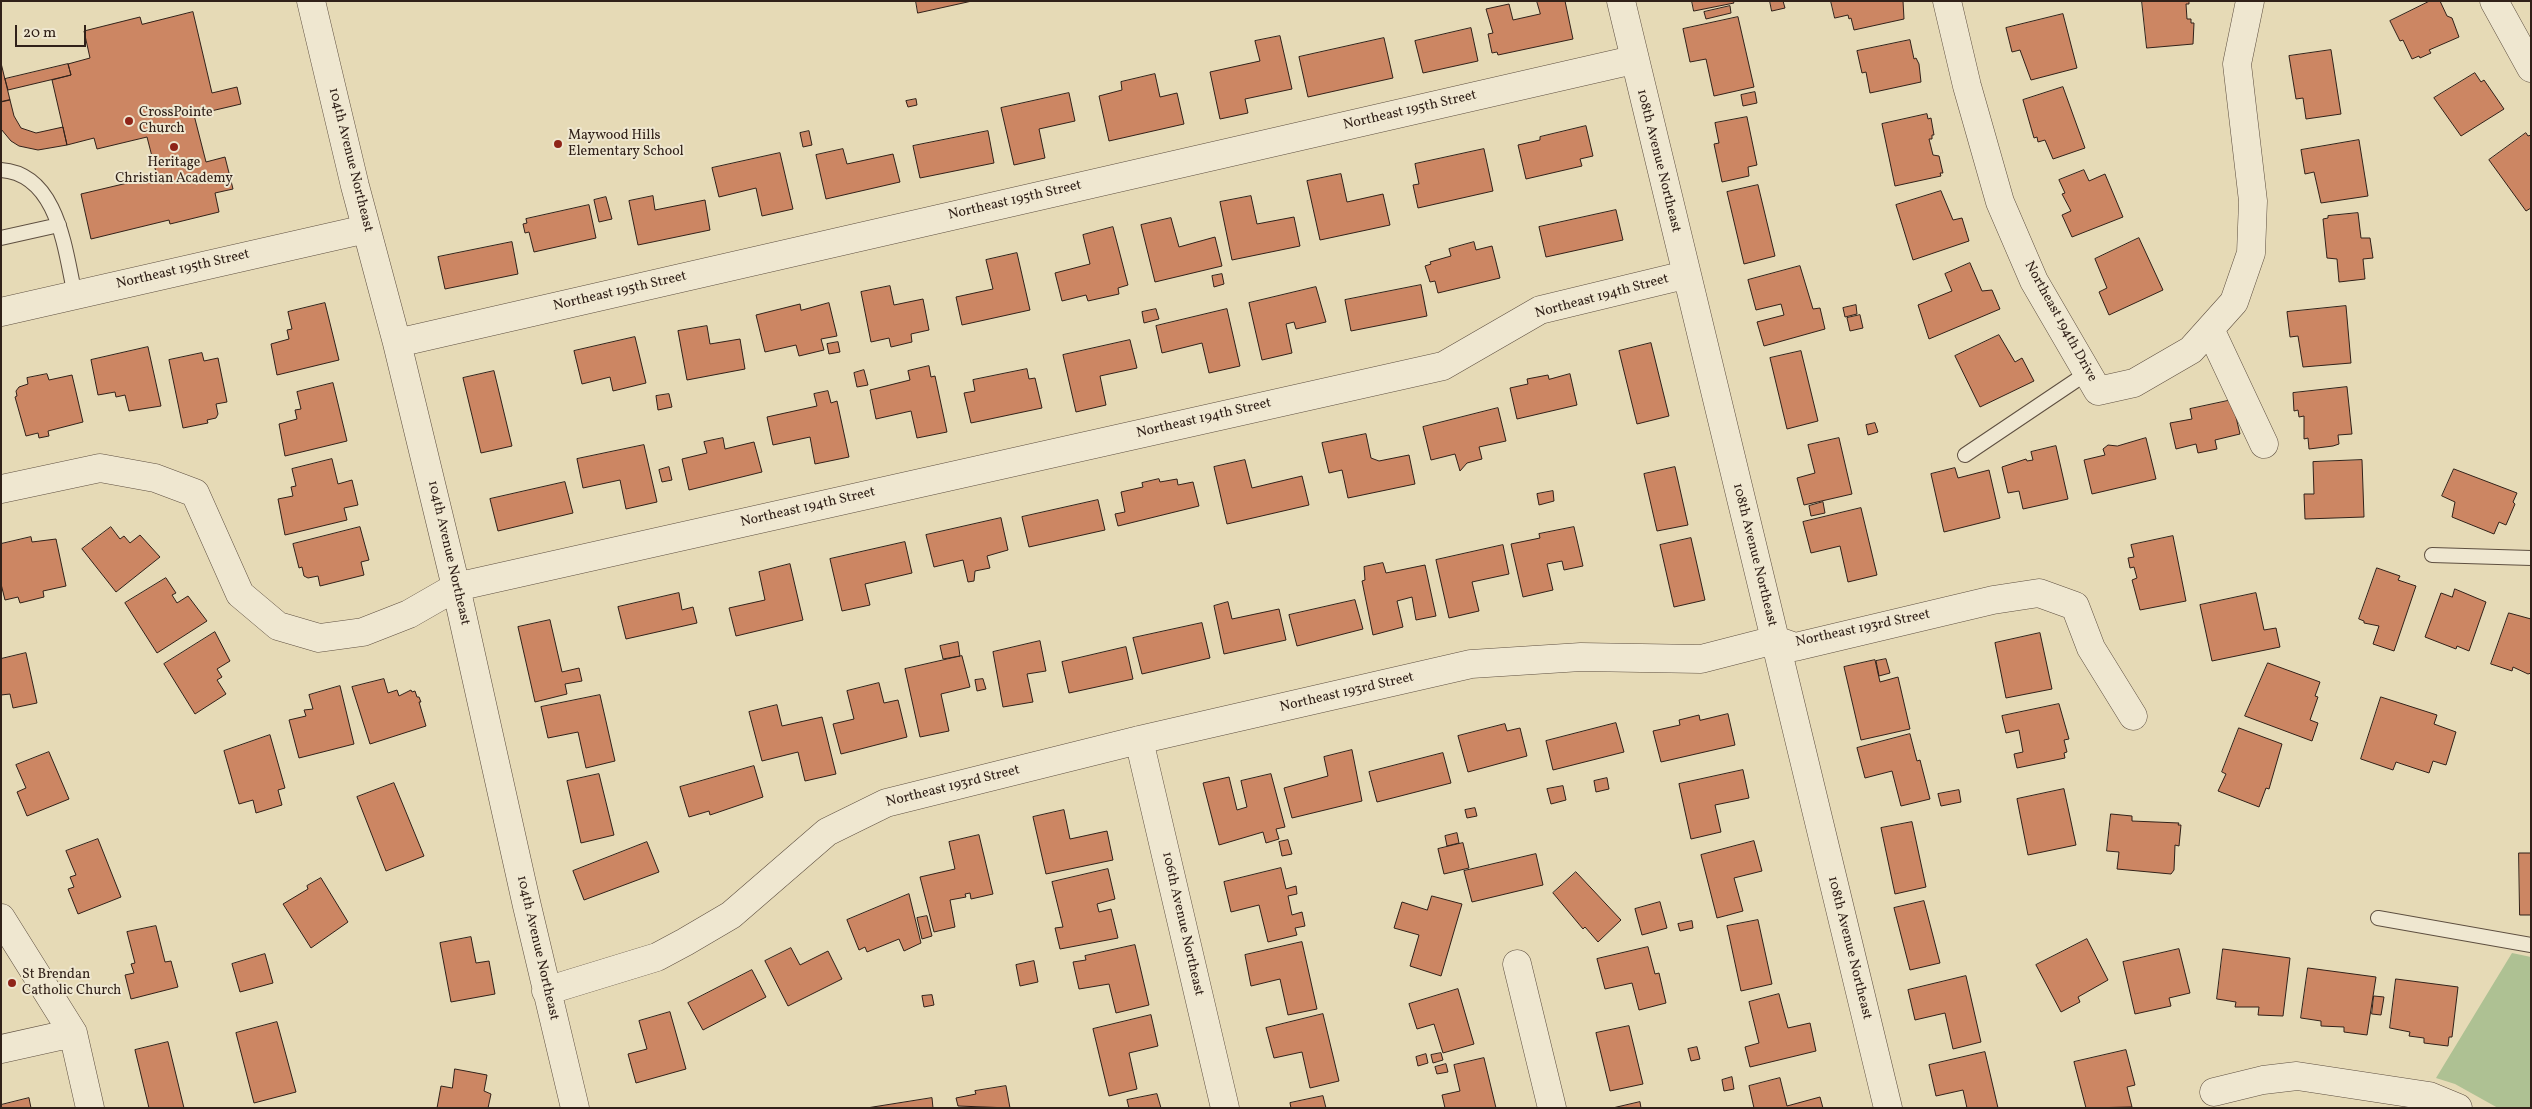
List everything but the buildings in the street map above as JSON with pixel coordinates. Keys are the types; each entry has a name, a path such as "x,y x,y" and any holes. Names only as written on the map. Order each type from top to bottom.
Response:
{"street":[{"name":"104th Avenue Northeast","path":"311,1 456,587 546,991 575,1108"},
{"name":"108th Avenue Northeast","path":"1621,1 1633,60 1888,1108"},
{"name":"Northeast 194th Drive","path":"1947,1 1967,86 2000,202 2034,281 2098,391 2134,383 2191,350 2234,302 2252,253 2253,201 2237,64 2250,1"},
{"path":"2494,1 2531,68"},
{"name":"Northeast 195th Street","path":"397,343 1633,60"},
{"name":"Northeast 195th Street","path":"1,312 366,228"},
{"name":"Northeast 194th Street","path":"1,489 100,468 155,478 195,493 240,594 278,626 319,638 363,632 409,614 456,587 1443,366 1540,310 1685,275"},
{"path":"2210,329 2264,444"},
{"name":"Northeast 193rd Street","path":"546,991 657,957 685,942 731,915 827,832 886,803 1139,740 1471,664 1581,657 1702,659 1775,640 1795,647 1993,600 2039,593 2075,606 2091,648 2133,716"},
{"name":"106th Avenue Northeast","path":"1139,740 1225,1108"},
{"path":"1,918 73,1033 90,1108"},
{"path":"1517,964 1552,1108"},
{"path":"1,1048 73,1033"},
{"path":"2214,1092 2263,1080 2297,1076 2429,1096 2458,1108"}],"lane":[{"path":"1,170 12,171 30,180 46,198 59,226 75,295"},
{"path":"1,238 59,226"},
{"path":"1965,455 2087,373"},
{"path":"2432,555 2531,558"},
{"path":"2378,918 2531,946"}],"green space":[{"path":"2512,953 2531,957 2531,1108 2498,1108 2455,1084 2436,1078"}],"place":[{"name":"CrossPointe Church","path":"129,121"},
{"name":"Maywood Hills Elementary School","path":"558,144"},
{"name":"Heritage Christian Academy","path":"174,147"},
{"name":"St Brendan Catholic Church","path":"12,983"}]}
